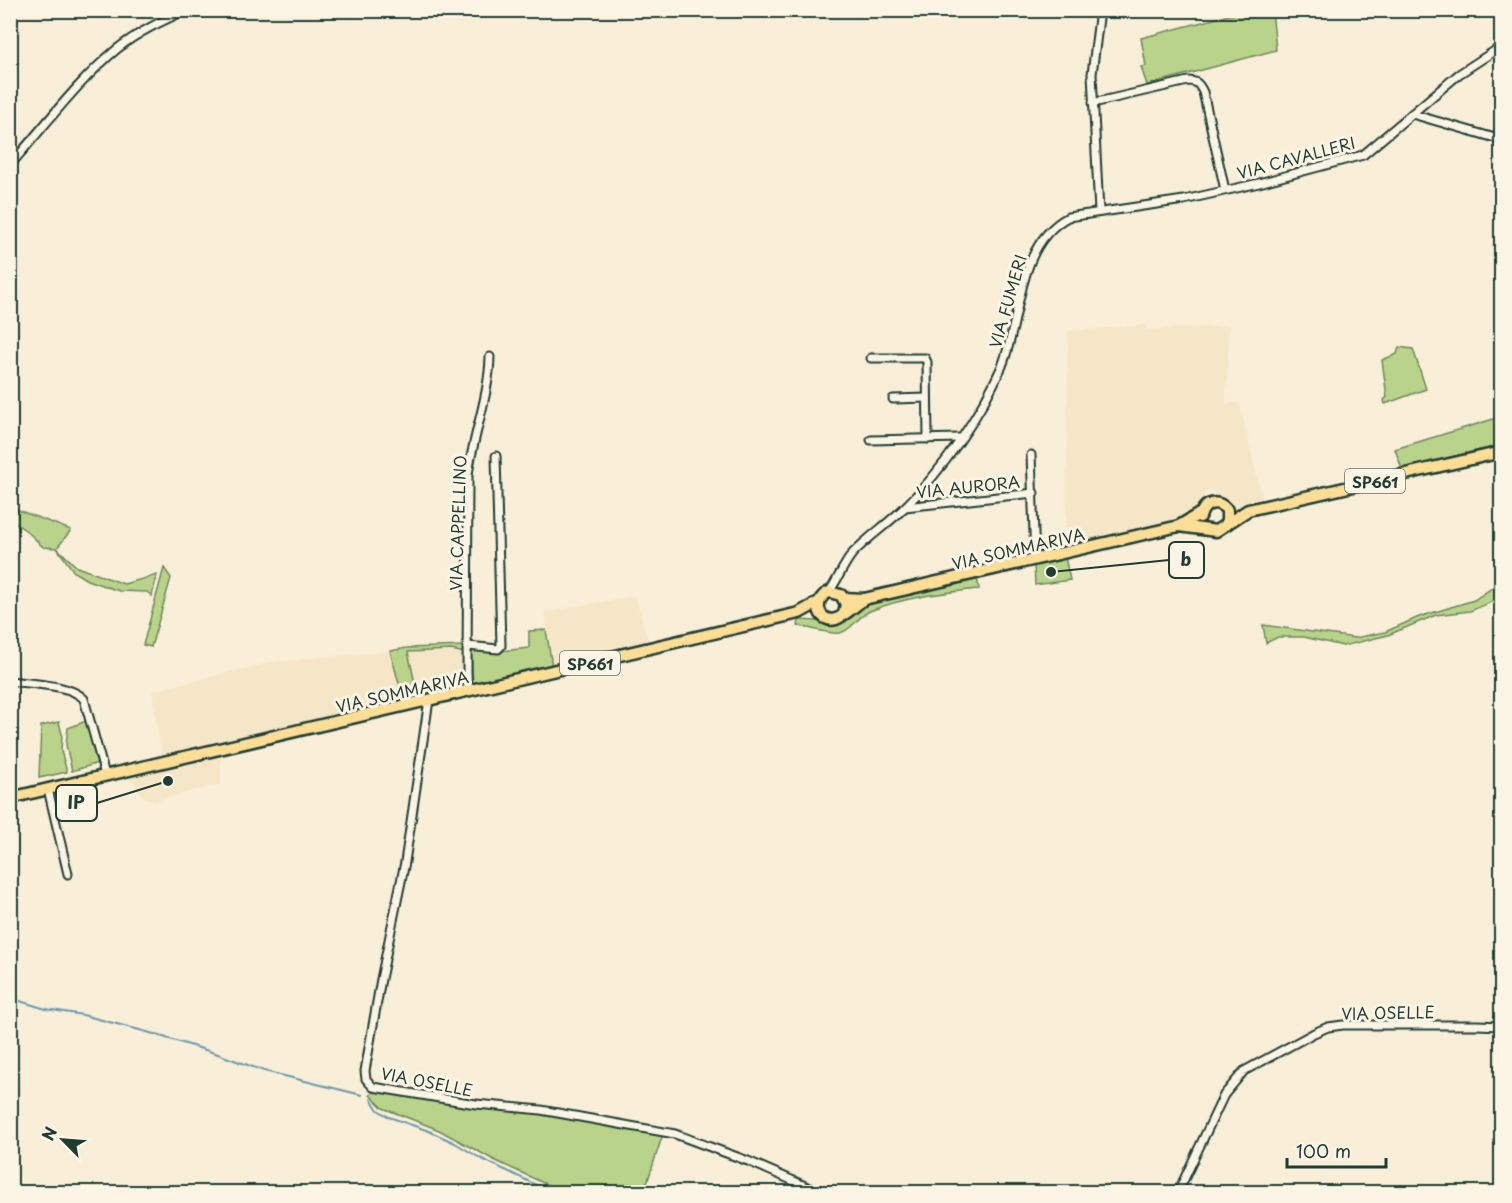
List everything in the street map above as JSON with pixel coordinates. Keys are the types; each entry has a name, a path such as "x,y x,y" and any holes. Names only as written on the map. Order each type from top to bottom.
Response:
{"main road":[{"name":"SP661","path":"1224,507 1248,510 1502,452"},
{"path":"1211,503 1224,507 1228,515 1227,524 1220,530 1207,529 1201,522 1203,508 1211,503"},
{"name":"SP661","path":"1227,524 1248,510"},
{"name":"VIA SOMMARIVA","path":"842,596 864,599 1179,526 1201,513"},
{"name":"VIA SOMMARIVA","path":"1179,526 1207,529"},
{"path":"829,592 842,596 846,604 844,614 833,620 823,616 819,611 819,602 825,594 829,592"},
{"name":"VIA SOMMARIVA","path":"844,614 864,599"},
{"name":"VIA SOMMARIVA","path":"800,614 819,602"},
{"name":"VIA SOMMARIVA","path":"10,798 800,614 823,616"}],"street":[{"path":"10,165 94,69 118,48 146,30 186,10"},
{"path":"1099,212 1092,74 1101,10"},
{"name":"VIA CAVALLERI","path":"1099,212 1184,200 1363,155 1459,74 1502,45"},
{"path":"1093,103 1188,81 1199,84 1203,92 1225,190"},
{"path":"1412,114 1502,140"},
{"name":"VIA FUMERI","path":"829,592 852,554 905,507 934,475 991,389 1013,333 1025,277 1033,254 1043,236 1055,224 1068,217 1099,212"},
{"name":"VIA CAPPELLINO","path":"468,692 468,475 489,376 490,357"},
{"path":"872,358 925,358 927,362 928,439"},
{"path":"893,399 927,398"},
{"path":"871,440 960,438"},
{"path":"1031,455 1035,559"},
{"path":"468,646 493,650 501,646 496,456"},
{"name":"VIA AURORA","path":"905,507 1034,493"},
{"path":"837,582 842,596"},
{"path":"10,681 61,688 80,695 84,699 105,775"},
{"name":"VIA OSELLE","path":"429,700 405,862 381,979 365,1071 366,1079 373,1087 476,1104 541,1110 675,1134 748,1161 819,1192"},
{"path":"48,789 68,874"},
{"name":"VIA OSELLE","path":"1178,1192 1224,1095 1233,1083 1244,1071 1314,1033 1328,1027 1343,1025 1477,1024 1502,1026"}],"shaded area":[{"path":"1145,325 1145,330 1229,326 1226,404 1239,402 1263,502 1248,506 1230,506 1213,490 1204,492 1203,503 1187,518 1164,526 1066,549 1068,331"},
{"path":"635,596 649,643 552,666 545,612"},
{"path":"451,650 465,653 464,678 416,688 408,652"},
{"path":"390,651 404,701 162,758 152,691 273,662"},
{"path":"221,756 221,784 154,801 144,798 130,777"}],"green space":[{"path":"1248,10 1272,11 1276,50 1147,85 1141,67 1146,66 1141,38"},
{"path":"1399,347 1413,349 1426,389 1385,404 1384,400 1387,397 1382,360 1397,354"},
{"path":"1497,418 1501,430 1501,445 1402,469 1395,449"},
{"path":"10,507 71,530 57,548 43,547 28,532 15,523 11,523"},
{"path":"57,548 77,567 124,584 157,575 152,596 147,592 119,591 87,580 74,572"},
{"path":"1065,557 1070,580 1035,585 1034,564"},
{"path":"164,568 171,578 151,647 143,645"},
{"path":"977,578 979,589 924,596 883,606 866,613 840,633 798,626 799,620 816,621 831,626 844,622 855,610 871,602"},
{"path":"1501,582 1501,595 1489,603 1470,611 1436,615 1388,635 1343,646 1304,637 1278,637 1266,643 1263,625 1355,638 1385,632 1419,617 1474,600"},
{"path":"546,630 552,666 473,685 471,650 491,652 529,648 529,631"},
{"path":"466,646 465,653 451,650 408,652 416,688 464,678 465,687 404,701 390,651 407,648"},
{"path":"86,721 98,763 72,771 66,745 68,728"},
{"path":"59,722 62,734 61,751 67,772 39,778 41,726"},
{"path":"373,1092 541,1112 663,1134 644,1192 563,1192 496,1161 439,1130 383,1108 370,1095"}],"waterway":[{"path":"10,998 46,1009 83,1015 147,1032 264,1071 362,1095"},
{"path":"371,1099 378,1110 389,1117 455,1143 480,1158 551,1192"}],"place":[{"name":"b","path":"1051,572"},
{"name":"IP","path":"168,781"}]}
